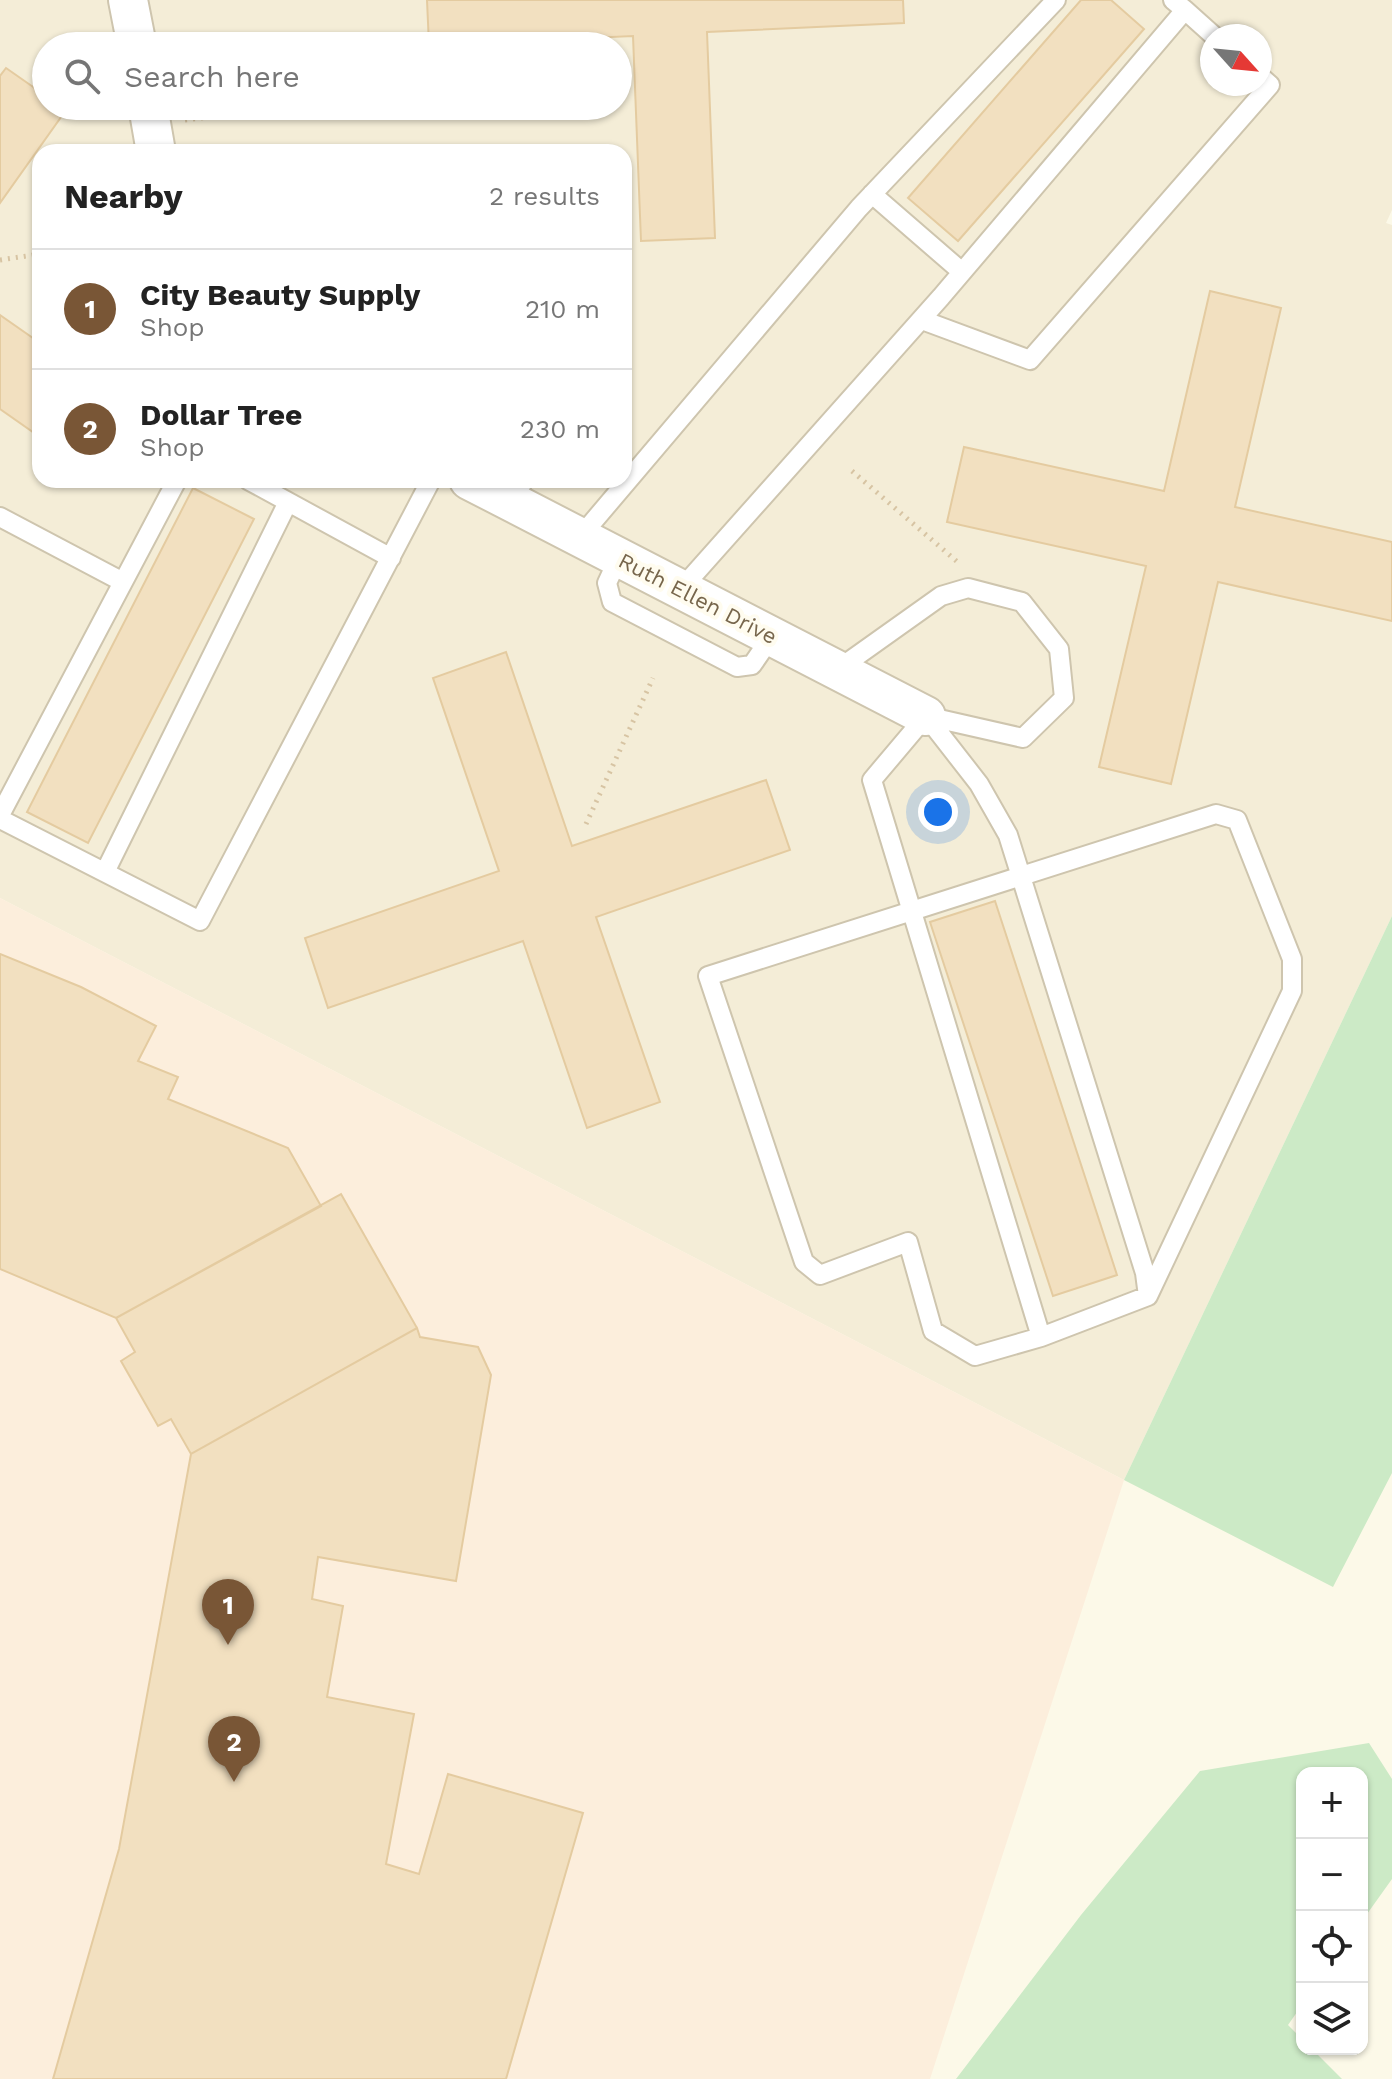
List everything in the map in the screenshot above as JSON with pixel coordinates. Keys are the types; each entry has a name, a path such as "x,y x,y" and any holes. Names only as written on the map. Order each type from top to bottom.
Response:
{"street":[{"path":"128,0 134,32"},
{"path":"158,144 163,120"},
{"name":"Ruth Ellen Drive","path":"518,491 580,537 926,716"}],"lane":[{"path":"632,476 872,194 1056,0"},
{"path":"681,589 922,320 1179,5 1200,24"},
{"path":"922,320 1030,360 1260,96"},
{"path":"872,194 962,272"},
{"path":"173,488 0,817 200,921 427,488"},
{"path":"263,488 391,558"},
{"path":"580,537 622,488"},
{"path":"105,872 288,502"},
{"path":"0,517 123,582"},
{"path":"619,557 607,583 612,602 626,610 737,667 752,665 772,636"},
{"path":"837,670 941,596 968,588 1022,602 1059,649 1064,698 1023,738 926,716"},
{"path":"926,716 979,784 1008,835 1145,1273 1148,1296"},
{"path":"926,716 872,780 1041,1337"},
{"path":"1216,814 1237,820 1292,959 1292,991 1148,1296 1041,1337 975,1356 933,1331 908,1242 820,1275 804,1262 708,976 1020,875 1216,814"}],"path":[{"path":"0,260 32,255"},
{"path":"852,471 966,569"},
{"path":"586,824 653,678"}],"shaded area":[{"path":"0,0 1392,0 1392,210 1386,223 1392,225 1392,916 1124,1480 0,898"},
{"path":"0,898 1124,1480 930,2079 0,2079"}],"green space":[{"path":"1392,916 1392,1473 1333,1587 1124,1480"},
{"path":"1369,1743 1392,1779 1392,1879 1368,1913 1368,1767 1296,1767 1296,2014 1288,2025 1296,2033 1296,2055 1318,2055 1342,2079 956,2079 1081,1915 1200,1771"}],"building":[{"path":"427,0 903,0 904,23 707,32 715,238 641,241 632,32 428,32"},
{"path":"1081,0 1111,0 1144,29 958,241 908,198"},
{"path":"6,68 32,86 32,120 59,120 42,144 32,144 32,158 0,203 0,76"},
{"path":"1210,291 1281,308 1235,507 1392,542 1392,621 1218,582 1171,784 1099,767 1146,566 947,522 964,447 1164,491"},
{"path":"0,315 32,337 32,431 0,409"},
{"path":"193,488 254,519 88,843 27,812"},
{"path":"506,652 572,846 766,780 790,850 596,917 660,1102 587,1128 523,941 328,1008 305,938 499,871 433,678"},
{"path":"995,901 1117,1275 1053,1296 930,922"},
{"path":"0,954 81,987 156,1026 138,1061 178,1077 168,1099 288,1148 321,1206 116,1318 0,1269"},
{"path":"341,1194 417,1328 191,1454 171,1419 158,1426 121,1361 135,1352 116,1318"},
{"path":"417,1328 420,1337 478,1347 491,1375 456,1581 318,1557 312,1599 343,1606 327,1697 414,1714 386,1864 419,1874 448,1774 583,1813 506,2079 53,2079 119,1849 191,1454"}],"place":[{"name":"City Beauty Supply","path":"228,1645"},
{"name":"Dollar Tree","path":"234,1782"}]}
